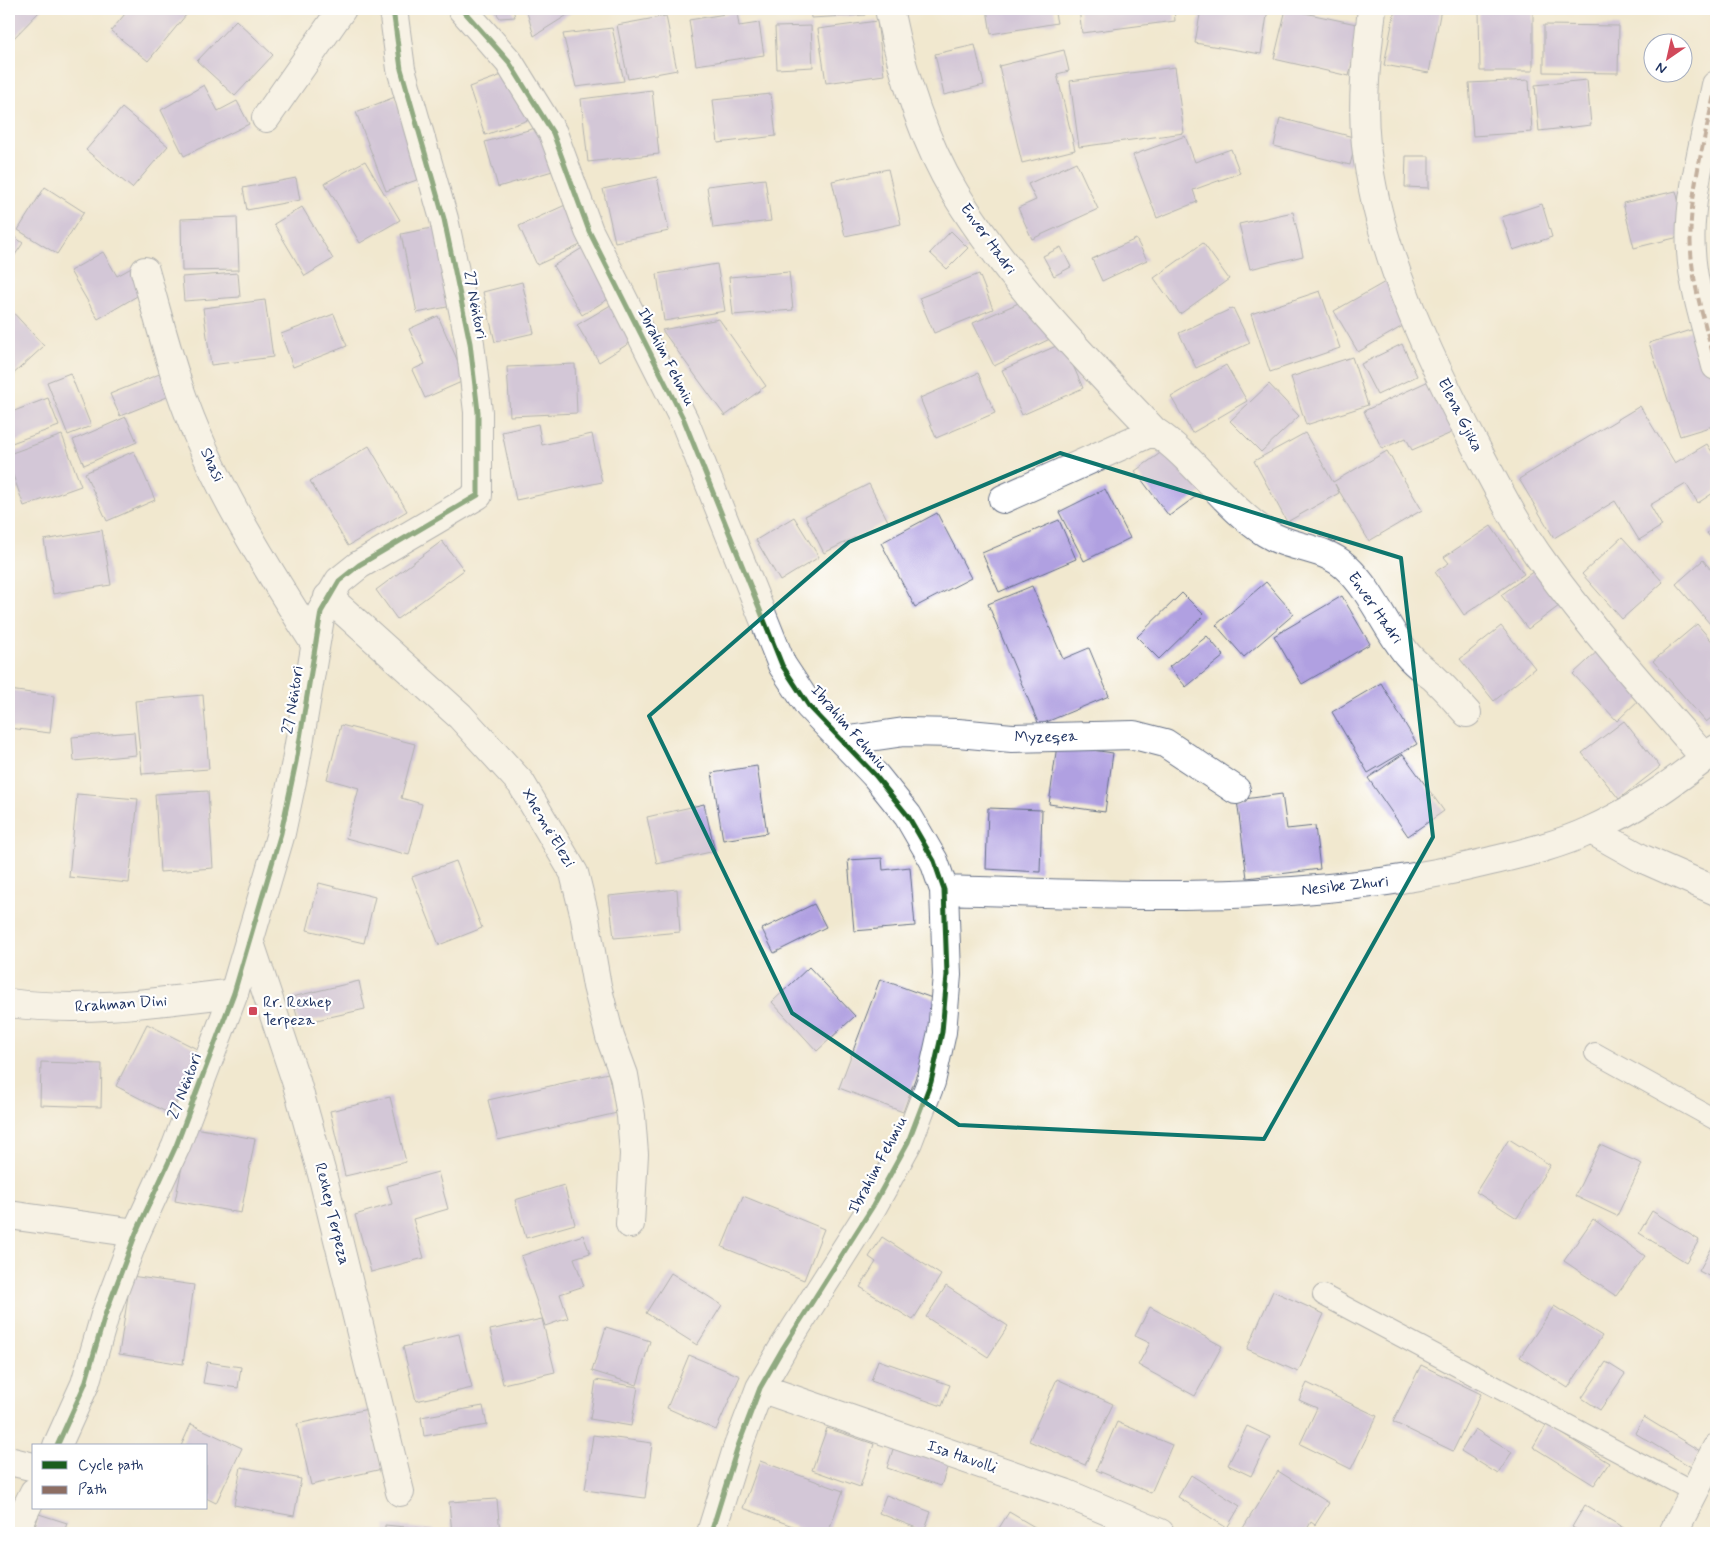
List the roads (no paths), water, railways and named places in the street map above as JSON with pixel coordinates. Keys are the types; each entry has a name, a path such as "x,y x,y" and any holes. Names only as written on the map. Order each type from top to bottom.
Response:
{"street":[{"path":"266,118 342,9"},
{"name":"27 Nëntori","path":"58,1444 85,1384 105,1315 136,1234 176,1146 234,993 281,833 296,762 320,612 339,581 359,565 478,495 478,412 470,344 444,219 401,69 392,9"},
{"name":"Ibrahim Fehmiu","path":"462,9 509,62 553,133 589,231 684,420 782,665 809,706 875,775 908,816 934,861 944,890 947,975 942,1032 930,1082 908,1142 873,1206 787,1340 760,1388 737,1449 712,1533"},
{"name":"Enver Hadri","path":"889,9 899,60 927,134 954,191 993,250 1053,321 1154,431 1173,444 1201,474 1265,532 1284,544 1323,553 1346,567 1365,591 1408,655 1467,712"},
{"name":"Elena Gjika","path":"1371,9 1364,85 1366,143 1374,197 1397,271 1430,353 1502,496 1543,563 1589,623 1711,754"},
{"path":"1716,85 1692,214 1690,251 1698,296 1716,366"},
{"name":"Shasi","path":"145,270 179,388 212,466 252,546 315,644"},
{"path":"1003,498 1154,431"},
{"name":"Xhemë Elezi","path":"328,597 460,716 521,783 574,873 584,913 597,986 610,1037 624,1075 631,1116 634,1154 630,1224"},
{"name":"Myzeqea","path":"843,741 904,732 958,733 1012,738 1134,735 1165,743 1236,790"},
{"name":"Nesibe Zhuri","path":"944,890 1223,896 1315,890 1391,881 1465,868 1534,850 1591,830 1631,807 1711,754"},
{"path":"1591,830 1641,858 1716,892"},
{"name":"Rexhep Terpeza","path":"249,940 296,1081 322,1174 400,1492"},
{"name":"Rrahman Dini","path":"9,1003 47,1008 94,1007 234,993"},
{"path":"9,1215 136,1234"},
{"name":"Isa Havolli","path":"760,1388 1047,1487 1160,1533"},
{"path":"1679,1531 1694,1492 1716,1449"},
{"path":"9,1462 32,1467"},
{"path":"14,1533 32,1496"}],"lane":[{"path":"1595,1053 1716,1120"},
{"path":"1323,1295 1694,1492"}],"place":[{"name":"Rr. Rexhep Terpeza","path":"253,1011"}]}
